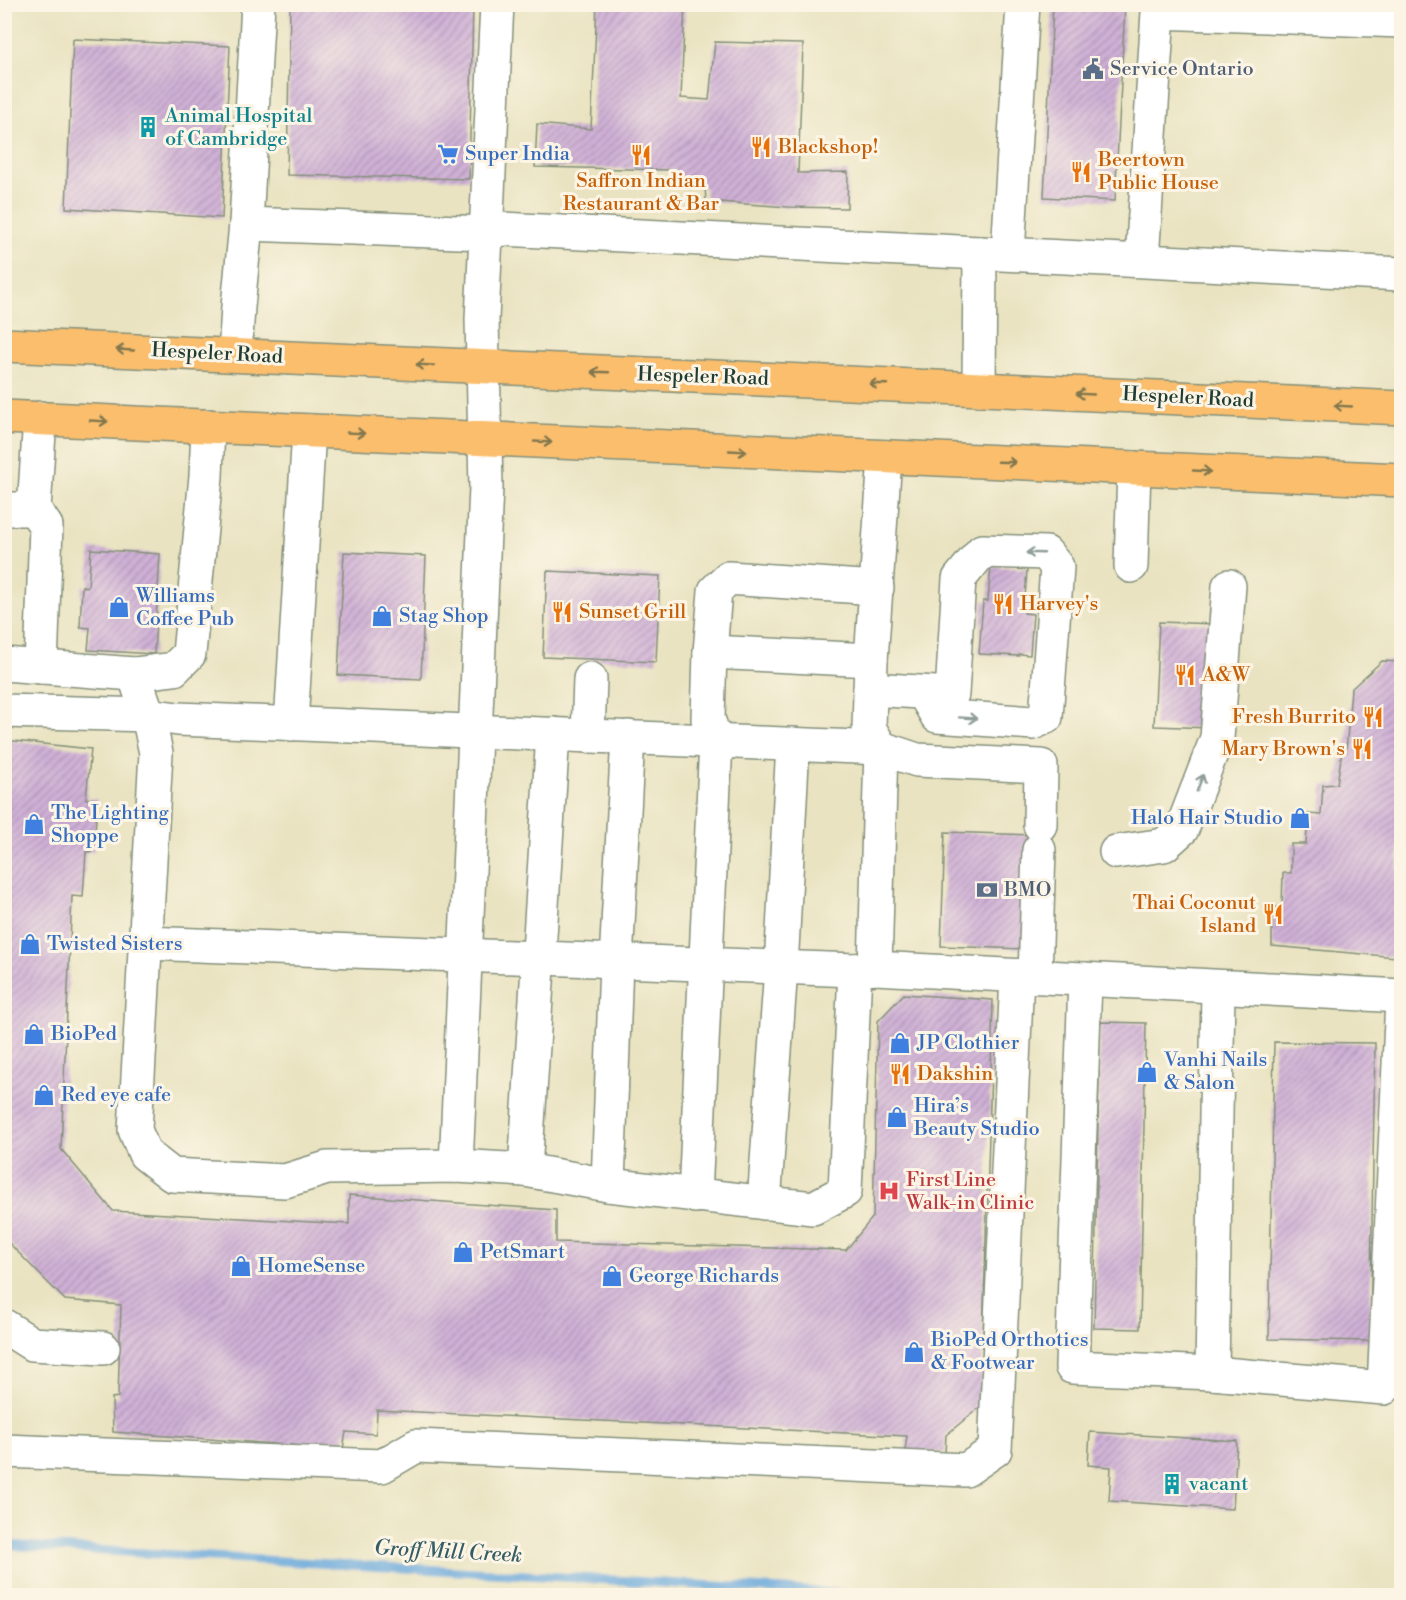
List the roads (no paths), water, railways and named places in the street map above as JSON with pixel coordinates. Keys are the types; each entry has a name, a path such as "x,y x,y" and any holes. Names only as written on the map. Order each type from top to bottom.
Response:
{"main road":[{"name":"Hespeler Road","path":"4,345 1401,408"},
{"path":"4,417 1401,480"}],"lane":[{"path":"235,355 246,224 258,4"},
{"path":"456,1166 486,487 483,319 497,4"},
{"path":"979,389 1023,4"},
{"path":"1142,260 1158,12 1401,21"},
{"path":"246,224 486,233 502,229 1401,274"},
{"path":"40,418 19,509 46,526 41,668"},
{"path":"4,664 134,674 174,669 189,654 206,476 208,426"},
{"path":"291,724 309,431"},
{"path":"134,674 148,715 156,753 135,1130 145,1154 172,1175 285,1182 327,1168 456,1166 525,1170 608,1185 813,1208 845,1191 865,969 881,748 869,728 885,457"},
{"path":"1131,566 1134,468"},
{"path":"710,652 871,674 923,692 952,694 959,579 982,551 1046,553 1057,567 1046,717 1033,723 937,716 923,692"},
{"path":"695,1196 716,741 708,719 715,591 728,579 877,588"},
{"path":"1116,852 1164,845 1182,829 1217,738 1229,586"},
{"path":"588,736 590,679"},
{"path":"4,711 148,715 178,719 881,748 917,760 1041,766 1039,837 1026,976 995,1450 966,1470 416,1446 382,1466 4,1451"},
{"path":"525,1170 553,734"},
{"path":"608,1185 616,962 628,737"},
{"path":"764,1203 781,968 793,744"},
{"path":"146,943 1026,976 1085,979 1401,998 1384,1388 1212,1373 1072,1367 1085,979"},
{"path":"1212,1373 1218,987"},
{"path":"4,1326 32,1344 103,1348"}],"waterway":[{"name":"Groff Mill Creek","path":"4,1545 890,1596"}],"place":[{"name":"Service Ontario","path":"1093,69"},
{"name":"Animal Hospital of Cambridge","path":"148,127"},
{"name":"Blackshop!","path":"761,147"},
{"name":"Super India","path":"448,154"},
{"name":"Saffron Indian Restaurant & Bar","path":"641,155"},
{"name":"Beertown Public House","path":"1081,172"},
{"name":"Harvey's","path":"1003,604"},
{"name":"Williams Coffee Pub","path":"119,607"},
{"name":"Sunset Grill","path":"562,612"},
{"name":"Stag Shop","path":"382,616"},
{"name":"A&W","path":"1185,675"},
{"name":"Fresh Burrito","path":"1373,717"},
{"name":"Mary Brown's","path":"1362,749"},
{"name":"Halo Hair Studio","path":"1300,818"},
{"name":"The Lighting Shoppe","path":"34,824"},
{"name":"BMO","path":"987,890"},
{"name":"Thai Coconut Island","path":"1273,914"},
{"name":"Twisted Sisters","path":"30,944"},
{"name":"BioPed","path":"34,1034"},
{"name":"JP Clothier","path":"900,1043"},
{"name":"Vanhi Nails & Salon","path":"1147,1072"},
{"name":"Dakshin","path":"900,1074"},
{"name":"Red eye cafe","path":"44,1095"},
{"name":"Hira’s Beauty Studio","path":"897,1117"},
{"name":"First Line Walk-in Clinic","path":"889,1191"},
{"name":"PetSmart","path":"463,1252"},
{"name":"HomeSense","path":"241,1266"},
{"name":"George Richards","path":"612,1276"},
{"name":"BioPed Orthotics & Footwear","path":"914,1352"},
{"name":"vacant","path":"1172,1484"}]}
